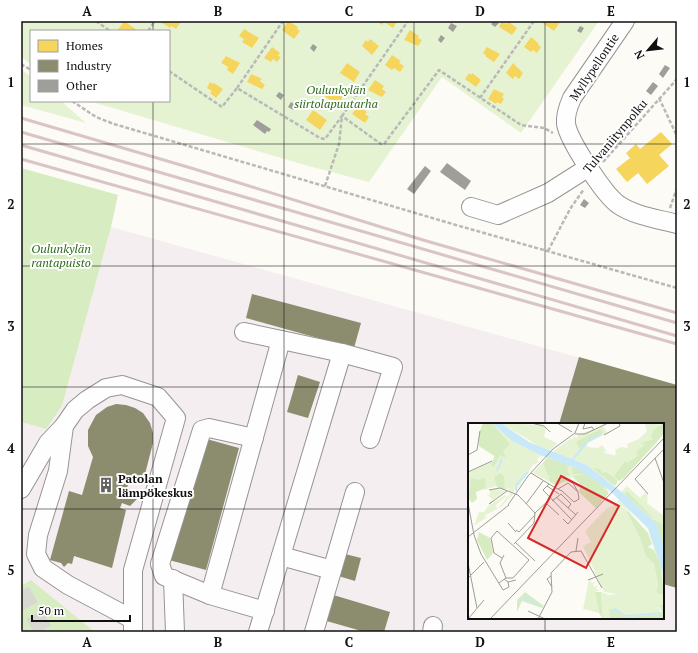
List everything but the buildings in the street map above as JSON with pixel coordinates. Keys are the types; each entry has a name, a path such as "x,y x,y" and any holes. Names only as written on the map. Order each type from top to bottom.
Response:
{"street":[{"name":"Myllypellontie","path":"625,21 572,98 567,109 566,123 568,134 591,170 611,198 619,206 632,211 673,217"},
{"path":"471,207 498,215 548,193 591,170"},
{"path":"244,332 342,353 393,367 370,439"},
{"path":"210,595 281,340"},
{"path":"258,632 342,353"},
{"path":"21,489 48,443 64,426 75,410 87,400 106,388 122,385 158,397 176,418 133,570 133,626"},
{"path":"64,426 58,471 38,535 36,554 43,568 133,626"},
{"path":"254,438 209,428 202,430 160,564 164,576 210,595 265,611"},
{"path":"314,632 356,492"},
{"path":"281,556 332,570"},
{"path":"173,580 175,632"}],"path":[{"path":"96,21 109,30"},
{"path":"149,30 155,21"},
{"path":"170,72 222,106 237,88 284,21"},
{"path":"237,88 320,138 325,139 408,21"},
{"path":"480,98 534,21"},
{"path":"21,64 30,69"},
{"path":"342,116 381,144 384,144 439,70 520,125 544,128 554,133"},
{"name":"Tulvaniitynpolku","path":"548,251 591,170 677,79"},
{"path":"659,98 677,136"},
{"path":"74,102 96,117 114,124 677,288"},
{"path":"325,186 340,144 342,116"},
{"path":"673,217 677,188"}],"shaded area":[{"path":"111,227 677,385 677,632 95,632 31,580 21,586 21,422 46,429 62,406"}],"green space":[{"name":"Oulunkylän siirtolapuutarha","path":"21,21 599,21 521,133 442,77 369,182 305,165 92,102 170,102 170,30 30,30 30,63 21,57"},
{"path":"21,69 30,76 30,102 62,102 86,123 21,105"},
{"name":"Oulunkylän rantapuisto","path":"21,168 118,195 111,227 62,406 46,429 21,422"},
{"path":"31,580 95,632 23,632 21,629 21,586"}],"tunnel":[{"path":"21,591 44,632"}],"railway":[{"path":"21,118 191,168 423,240 677,313"},
{"path":"21,132 677,323"},
{"path":"21,145 677,336"},
{"path":"21,159 677,344"}],"place":[{"name":"Patolan lämpökeskus","path":"106,485"}]}
